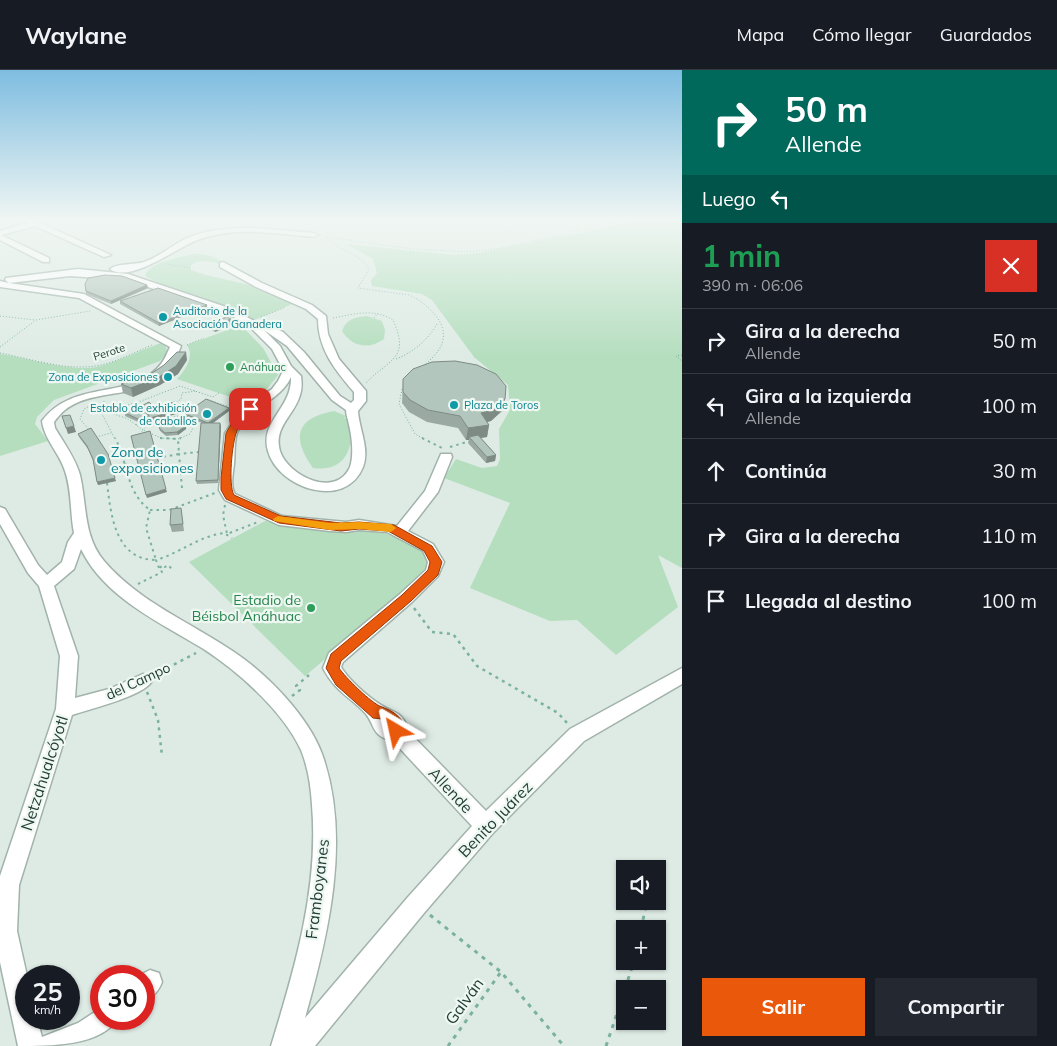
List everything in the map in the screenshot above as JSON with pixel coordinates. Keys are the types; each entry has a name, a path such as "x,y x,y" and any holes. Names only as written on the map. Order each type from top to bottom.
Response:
{"street":[{"path":"0,282 70,272 138,267"},
{"path":"226,267 259,285 318,312 323,319 323,334 334,360 360,390 360,401 352,409 351,415 355,426 358,458 357,466 349,480 338,485 324,487 303,482 288,471 279,459 274,449 272,438 275,428 290,407 297,390 296,376 294,372 286,367"},
{"path":"70,272 128,277 230,311 250,323 276,348 284,359 286,367 285,378 276,391 246,412 236,423 231,433 228,494"},
{"path":"0,282 81,296 176,346 170,363 162,372 150,380 129,388 70,403 54,412 48,421 49,428 73,474 81,536 75,542 69,565 46,584"},
{"path":"250,323 265,326 290,344 308,362 336,398 352,409"},
{"path":"400,532 431,492 446,453"},
{"name":"Allende","path":"228,494 279,520 341,527 359,525 390,528 428,548 436,562 434,572 335,658 332,668 340,681 378,714 376,716 378,723 391,732 396,731 486,826"},
{"name":"Netzahualcóyotl","path":"0,512 33,569 46,584 69,656 64,709 8,885 5,931 31,1046"},
{"name":"Framboyanes","path":"81,536 87,549 98,564 123,588 246,669 297,726 312,753 325,818 324,852 319,898 302,985 284,1046"},
{"name":"Benito Juárez","path":"298,1046 416,905 486,826 577,735 682,675"},
{"name":"del Campo","path":"64,709 113,695 142,681"},
{"path":"51,1046 90,1029"}],"path":[{"path":"182,267 190,268"},
{"path":"368,267 369,269 358,288 399,293 415,298 428,306 443,329 444,341 438,353 425,366"},
{"path":"250,323 297,302"},
{"path":"0,316 36,320 104,309"},
{"path":"323,319 358,313 378,313 390,316 395,323 400,345 396,359"},
{"path":"374,318 378,313"},
{"path":"0,348 36,320"},
{"path":"360,390 368,380 396,359 412,351 435,327 438,321"},
{"path":"183,347 204,338"},
{"name":"Perote","path":"0,353 29,357 66,366 96,366 154,344"},
{"path":"682,355 676,356 682,361"},
{"path":"102,411 136,403 180,386 213,397 219,393"},
{"path":"403,387 399,404 414,434 446,453 460,443 474,440"},
{"path":"171,405 182,399 182,393 196,391"},
{"path":"104,396 102,411 104,420 120,447 127,464 129,480 143,506 150,510 168,510 228,494"},
{"path":"209,400 246,412"},
{"path":"100,403 104,402"},
{"path":"85,433 90,431 80,419 81,413 86,408 97,404"},
{"path":"136,425 148,419 145,412 149,410"},
{"path":"102,411 128,419 143,430 162,438 178,439 190,434 196,421"},
{"path":"141,436 140,432 149,423 178,416 193,425"},
{"path":"96,437 112,432"},
{"path":"178,439 182,488"},
{"path":"157,458 199,452"},
{"path":"113,468 117,467 117,465 127,464"},
{"path":"107,483 109,507 116,530 123,544 135,557 151,561 182,551 211,535 218,533 228,534 260,521"},
{"path":"228,494 223,508 228,534 232,538"},
{"path":"138,584 162,572 158,568 146,528 150,510"},
{"path":"158,568 168,565 172,569"},
{"path":"406,598 432,632 453,634 477,666 558,713 577,735"},
{"name":"del Campo","path":"142,681 209,646"},
{"path":"290,701 290,697 300,690 296,686 298,682 309,674"},
{"path":"142,681 158,720 162,756"},
{"path":"416,905 501,972 564,1046"},
{"name":"Galván","path":"448,1046 501,972"},
{"path":"606,1046 616,1016"}],"green space":[{"path":"191,267 191,270 263,288 297,302 250,322 247,314 237,309 172,290 145,276 147,271 152,268"},
{"path":"375,267 682,267 682,568 658,555 678,607 616,655 577,620 550,621 470,588 510,503 444,478 456,459 482,468 497,466 500,459 499,429 510,410 508,385 474,357 432,300 422,294 372,286 371,280 377,273"},
{"path":"367,316 382,321 385,330 384,339 367,346 351,341 342,331 352,319"},
{"name":"Anáhuac","path":"241,325 263,348 278,375 263,394 251,404 177,379 186,367 189,359 190,354 187,345"},
{"path":"161,343 166,347 167,353 160,361 54,400 37,417 35,424 48,441 0,456 0,354 61,366 85,368 111,363"},
{"path":"334,411 349,419 351,439 349,448 346,456 333,466 313,468 302,447 301,431 312,418"},
{"name":"Estadio de Béisbol Anáhuac","path":"265,521 351,532 364,530 391,535 413,544 422,551 430,561 428,573 305,676 189,562"}],"building":[{"path":"105,275 122,276 147,285 111,301 86,291 85,284 88,278"},
{"name":"Auditorio de la Asociación Ganadera","path":"158,288 207,305 159,323 120,301"},
{"path":"227,317 231,319 214,326 209,323"},
{"path":"177,352 186,352 176,366 159,377 131,388 121,384 152,373 164,365"},
{"name":"Plaza de Toros","path":"455,361 477,365 496,374 506,386 505,399 493,409 481,413 489,425 468,428 460,416 428,410 410,400 403,392 403,379 413,369 432,362"},
{"name":"Establo de exhibición de caballos","path":"206,399 229,408 208,423 185,414"},
{"path":"149,402 153,406 151,407 175,402 179,410 150,418 145,408 141,409 145,410 147,415 138,419 125,413 127,410 134,410"},
{"path":"70,415 74,426 66,428 62,416"},
{"path":"179,419 185,422 186,426 177,432 165,433 159,428 162,422"},
{"path":"201,423 220,423 218,480 196,481"},
{"name":"Zona de exposiciones","path":"91,428 108,454 115,478 97,482 93,459 87,446 78,434"},
{"path":"150,431 166,489 146,495 131,436"},
{"path":"478,435 496,455 487,457 469,437"},
{"path":"181,508 183,524 170,525 171,509"}],"slow traffic":[{"path":"278,519 330,526 350,527 359,525 391,528"}],"place":[{"name":"Auditorio de la Asociación Ganadera","path":"163,317"},
{"name":"Anáhuac","path":"230,367"},
{"name":"Zona de Exposiciones","path":"168,377"},
{"name":"Plaza de Toros","path":"454,405"},
{"name":"Establo de exhibición de caballos","path":"207,414"},
{"name":"Zona de exposiciones","path":"101,460"},
{"name":"Estadio de Béisbol Anáhuac","path":"311,608"}],"route":[{"path":"250,409 236,423 231,433 226,478 226,490 230,497 279,520 341,527 359,525 390,528 428,548 436,562 434,572 335,658 332,668 340,681 378,714 384,713 394,720 398,726 396,731"}]}
